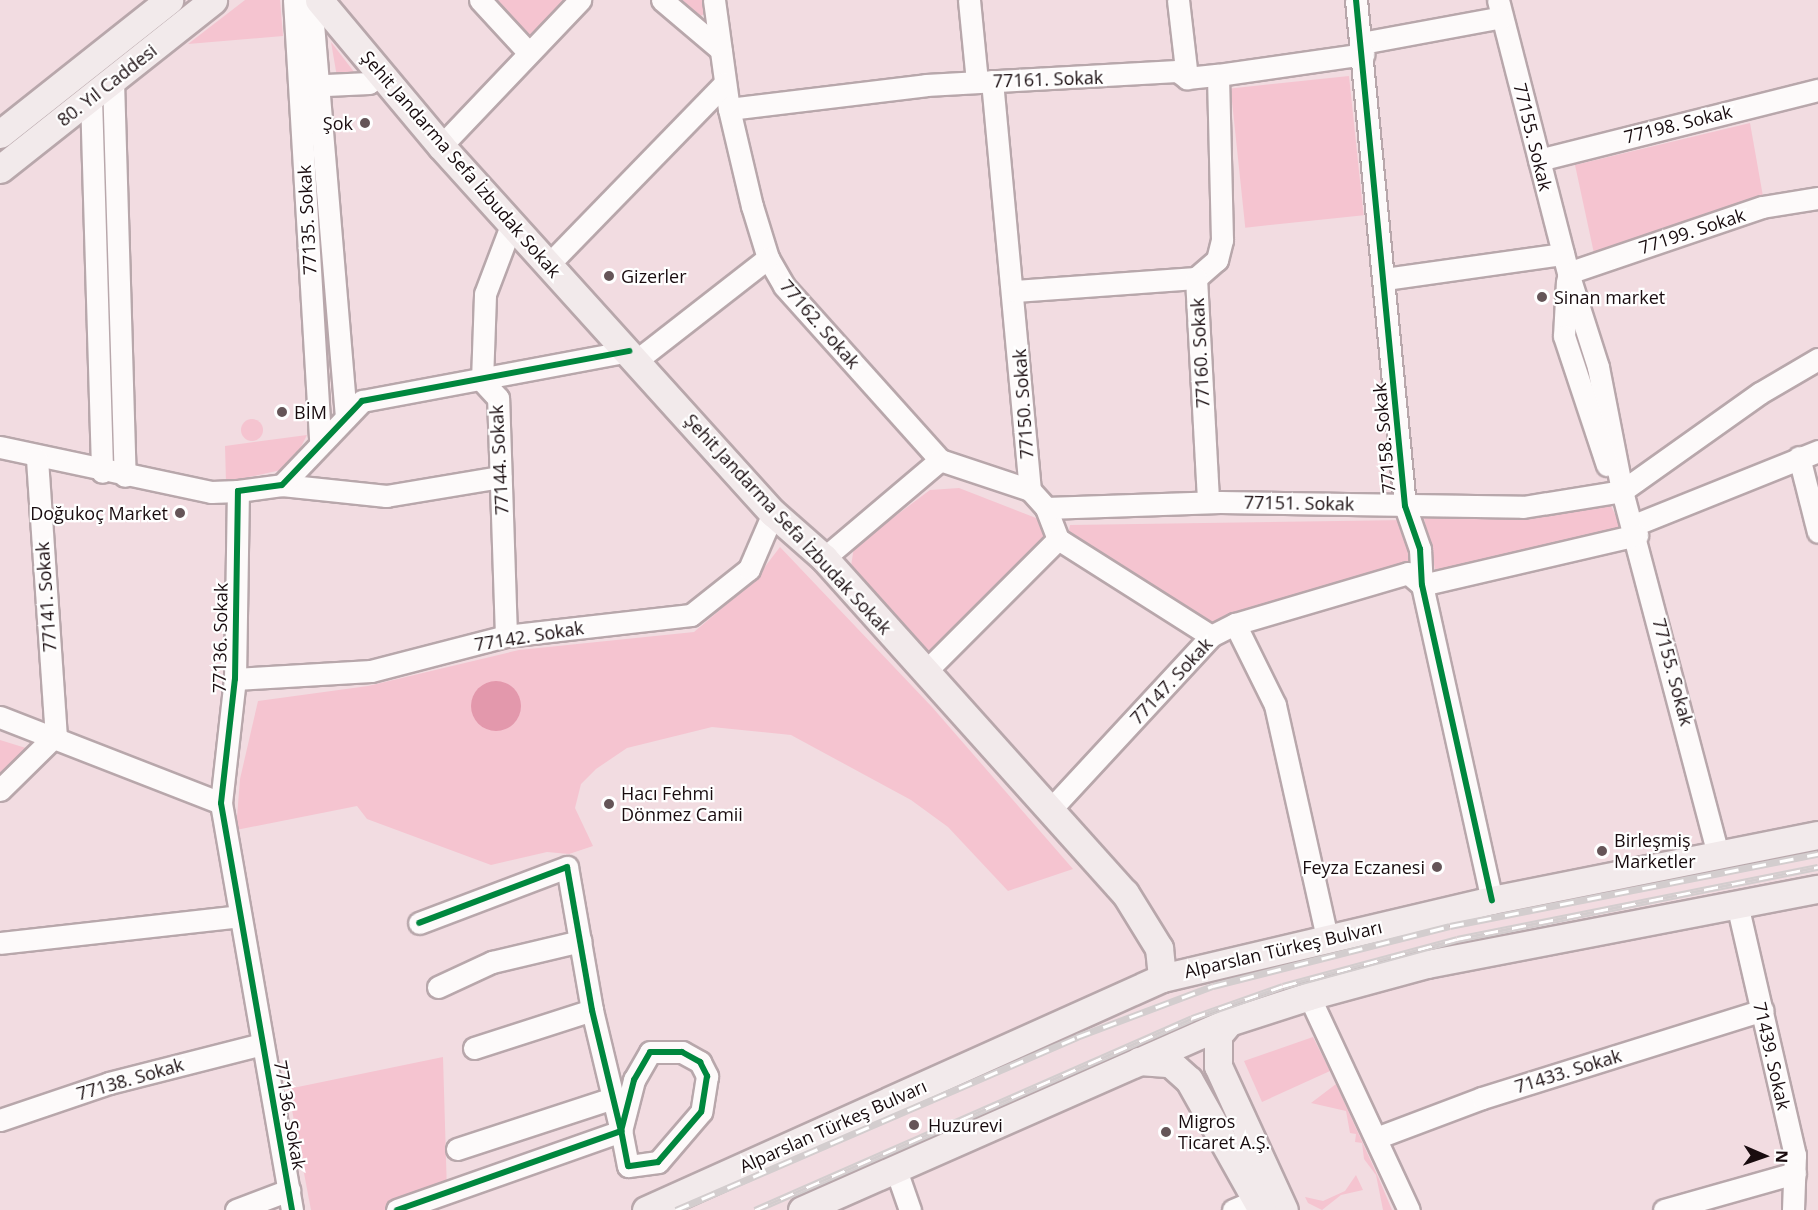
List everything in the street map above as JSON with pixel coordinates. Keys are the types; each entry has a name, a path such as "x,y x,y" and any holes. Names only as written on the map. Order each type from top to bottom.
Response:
{"main road":[{"name":"80. Yıl Caddesi","path":"0,134 169,0"},
{"name":"80. Yıl Caddesi","path":"0,169 213,0"},
{"name":"Şehit Jandarma Sefa İzbudak Sokak","path":"319,0 441,146 633,355 773,513 824,558 1125,893 1159,948 1162,978"},
{"name":"Alparslan Türkeş Bulvarı","path":"646,1210 1162,978 1492,900 1818,835"},
{"path":"802,1210 895,1167 1229,1022 1309,996 1427,964 1818,889"},
{"path":"1229,1022 1218,1035 1218,1066 1284,1210"},
{"path":"1135,1062 1170,1064 1189,1080 1251,1207"}],"street":[{"name":"77135. Sokak","path":"294,0 309,86 346,415"},
{"name":"77135. Sokak","path":"311,0 309,86 320,441"},
{"path":"480,0 528,52"},
{"path":"441,146 528,52 580,0"},
{"path":"662,0 721,50"},
{"name":"77162. Sokak","path":"714,0 729,109 768,258 784,286 940,460 1030,490"},
{"name":"77150. Sokak","path":"969,0 984,82 1015,291 1030,490"},
{"path":"1178,0 1187,78"},
{"name":"77158. Sokak","path":"1356,0 1363,48 1386,279 1405,506 1420,549 1422,585 1492,900"},
{"name":"77161. Sokak","path":"729,109 984,82 1177,71 1187,78 1218,75 1363,48 1500,8"},
{"name":"77155. Sokak","path":"1500,8 1565,264 1564,336 1605,461 1622,491 1636,530 1718,854"},
{"path":"309,86 369,83 380,73"},
{"path":"1196,278 1217,260 1222,240 1218,75"},
{"path":"113,81 125,476"},
{"path":"549,264 725,83"},
{"name":"77198. Sokak","path":"1539,160 1818,90"},
{"path":"91,97 97,163 102,472"},
{"name":"77199. Sokak","path":"1386,279 1565,264 1762,207 1818,198"},
{"name":"77144. Sokak","path":"506,636 498,398 482,381 485,294 512,223"},
{"path":"282,485 320,441 362,401 633,355 768,258"},
{"name":"77160. Sokak","path":"1015,291 1196,278 1208,502"},
{"path":"1622,491 1760,393 1818,359"},
{"path":"0,447 37,459 211,492 282,485 386,496 500,477"},
{"path":"1422,585 1636,530 1808,454 1818,532"},
{"name":"77141. Sokak","path":"37,459 56,735"},
{"path":"824,558 940,460"},
{"path":"1030,490 1046,508 1058,539 1211,636"},
{"name":"77136. Sokak","path":"238,491 235,679 220,802 290,1200"},
{"name":"77151. Sokak","path":"1046,508 1208,502 1523,507 1622,491"},
{"name":"77142. Sokak","path":"235,679 370,670 506,636 690,615 749,569 773,513"},
{"path":"925,672 1058,539"},
{"name":"77147. Sokak","path":"1050,810 1211,636 1235,624 1408,573 1422,585"},
{"path":"1235,624 1275,705 1327,938"},
{"path":"0,717 56,735 220,802"},
{"path":"0,790 56,735"},
{"path":"419,923 567,867 592,1010 628,1166 658,1162 701,1112 707,1076 700,1062 682,1052 650,1052 634,1080 621,1131"},
{"name":"71439. Sokak","path":"1737,904 1762,1010 1795,1173 1793,1210"},
{"path":"0,943 239,916"},
{"path":"438,987 492,962 581,942"},
{"path":"1309,996 1408,1210"},
{"path":"474,1048 592,1010"},
{"name":"71433. Sokak","path":"1376,1138 1482,1098 1762,1010"},
{"name":"77138. Sokak","path":"0,1120 109,1083 262,1044"},
{"path":"457,1149 613,1098"},
{"path":"397,1210 621,1131"},
{"path":"895,1167 910,1210"},
{"path":"1664,1210 1795,1173"},
{"path":"236,1210 290,1200"}],"shaded area":[{"path":"245,0 280,0 283,36 188,44"},
{"path":"496,0 567,0 530,39"},
{"path":"674,0 702,0 704,14 694,20"},
{"path":"331,42 358,77 337,77"},
{"path":"1349,76 1364,215 1245,228 1231,88"},
{"path":"307,93 311,93 311,390 307,390"},
{"path":"1750,123 1764,202 1595,258 1575,165"},
{"path":"252,419 260,422 263,430 260,438 252,441 244,438 241,430 244,422"},
{"path":"307,435 290,468 226,482 225,446"},
{"path":"959,488 1049,523 1045,552 928,655 851,566 854,547 930,490"},
{"path":"1609,502 1623,530 1436,574 1424,518 1523,515"},
{"path":"1406,520 1411,562 1207,627 1067,540 1070,525"},
{"path":"780,547 932,707 1073,869 1008,891 948,827 911,800 791,735 712,727 627,748 596,769 581,784 575,808 593,846 569,854 547,852 491,865 367,819 357,806 236,830 240,779 258,701 368,686 519,650 694,632 754,581"},
{"path":"491,681 501,681 514,688 521,701 521,711 514,724 501,731 491,731 482,727 475,720 471,711 471,701 475,692 482,685"},
{"path":"0,740 29,749 0,784"},
{"path":"1313,1037 1330,1071 1262,1102 1244,1061"},
{"path":"443,1057 447,1193 387,1210 311,1210 288,1089"},
{"path":"1336,1084 1392,1210 1383,1210 1376,1175 1364,1159 1362,1143 1355,1142 1356,1134 1350,1133 1346,1111 1311,1103"},
{"path":"1356,1175 1363,1190 1341,1195 1322,1210 1308,1203 1305,1197 1323,1201 1345,1191"}],"railway":[{"path":"676,1210 1077,1037 1213,986 1450,926 1818,854"},
{"path":"755,1210 1192,1018 1283,986 1457,939 1818,867"}],"cycle path":[{"path":"1356,0 1405,506 1420,549 1422,585 1492,900"},
{"path":"292,1210 221,803 235,679 238,491 282,485 362,401 629,351"},
{"path":"397,1210 621,1131 634,1080 650,1052 682,1052 700,1062 707,1076 701,1112 658,1162 628,1166 621,1131 592,1010 567,867 419,923"}],"place":[{"name":"Şok","path":"365,123"},
{"name":"Gizerler","path":"609,276"},
{"name":"Sinan market","path":"1542,297"},
{"name":"BİM","path":"282,412"},
{"name":"Doğukoç Market","path":"180,513"},
{"name":"Hacı Fehmi Dönmez Camii","path":"609,804"},
{"name":"Birleşmiş Marketler","path":"1602,851"},
{"name":"Feyza Eczanesi","path":"1437,867"},
{"name":"Huzurevi","path":"914,1125"},
{"name":"Migros Ticaret A.Ş.","path":"1166,1132"}]}
